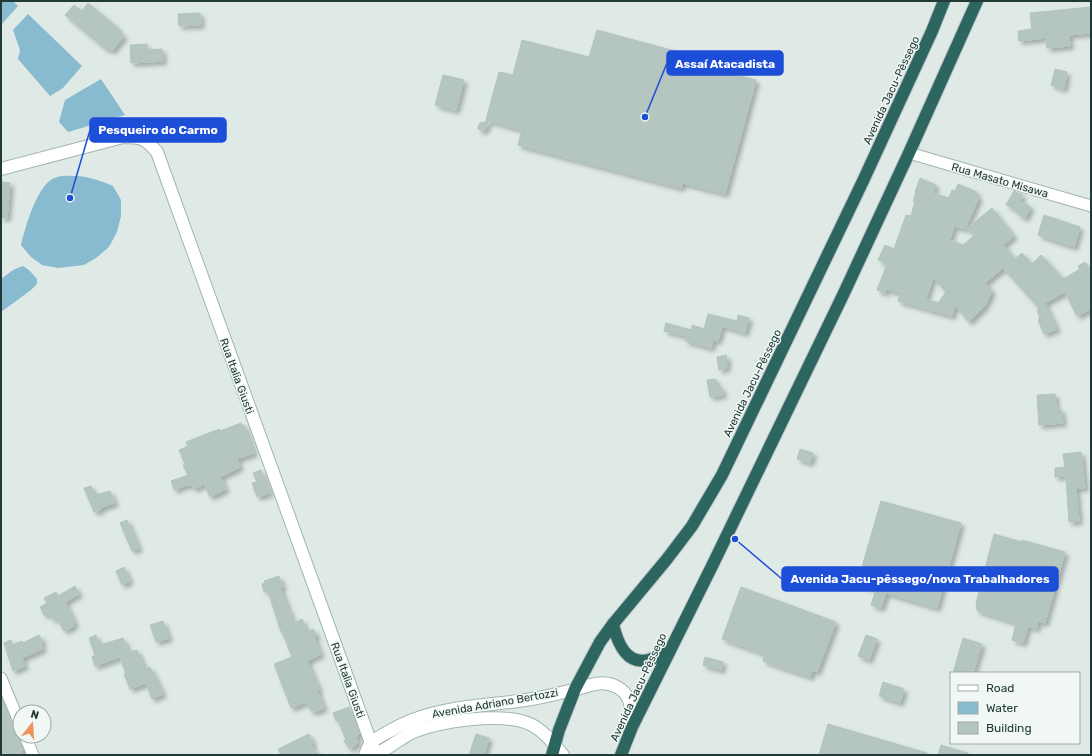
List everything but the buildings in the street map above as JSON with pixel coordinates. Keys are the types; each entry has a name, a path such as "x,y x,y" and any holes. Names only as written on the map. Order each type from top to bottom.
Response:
{"highway":[{"name":"Avenida Jacu-Pêssego","path":"553,750 575,689 600,642 692,526 722,475 863,181 932,31 944,1"},
{"name":"Avenida Jacu-Pêssego","path":"621,755 632,727 773,440 909,153 977,1"},
{"path":"613,624 617,641 628,655 633,658 646,660 669,652"}],"street":[{"name":"Rua Italia Giusti","path":"1,169 123,137 137,137 148,141 157,152 371,743 370,755"},
{"name":"Rua Masato Misawa","path":"909,153 1091,206"},
{"path":"1,678 12,705"},
{"name":"Avenida Adriano Bertozzi","path":"371,743 402,723 429,714 457,708 533,699 591,684 603,683 613,685 622,690 628,697 631,706 632,727"},
{"name":"Avenida Adriano Bertozzi","path":"370,755 409,734 427,728 482,719 507,719 529,724 540,730 553,750 563,755"},
{"path":"28,744 33,755"}],"water":[{"path":"1,1 13,1 18,6 1,25"},
{"path":"28,14 82,66 63,88 50,96 18,59 20,50 13,30"},
{"path":"101,79 125,115 68,132 59,122 65,100"},
{"path":"61,176 88,178 113,186 121,200 121,216 117,232 109,247 96,258 84,265 58,268 42,265 31,257 21,245 32,209 41,191 52,179"},
{"path":"23,266 37,279 37,284 1,312 1,279 13,270"}],"place":[{"name":"Assaí Atacadista","path":"645,117"},
{"name":"Pesqueiro do Carmo","path":"70,198"},
{"name":"Avenida Jacu-pêssego/nova Trabalhadores","path":"735,539"}]}
